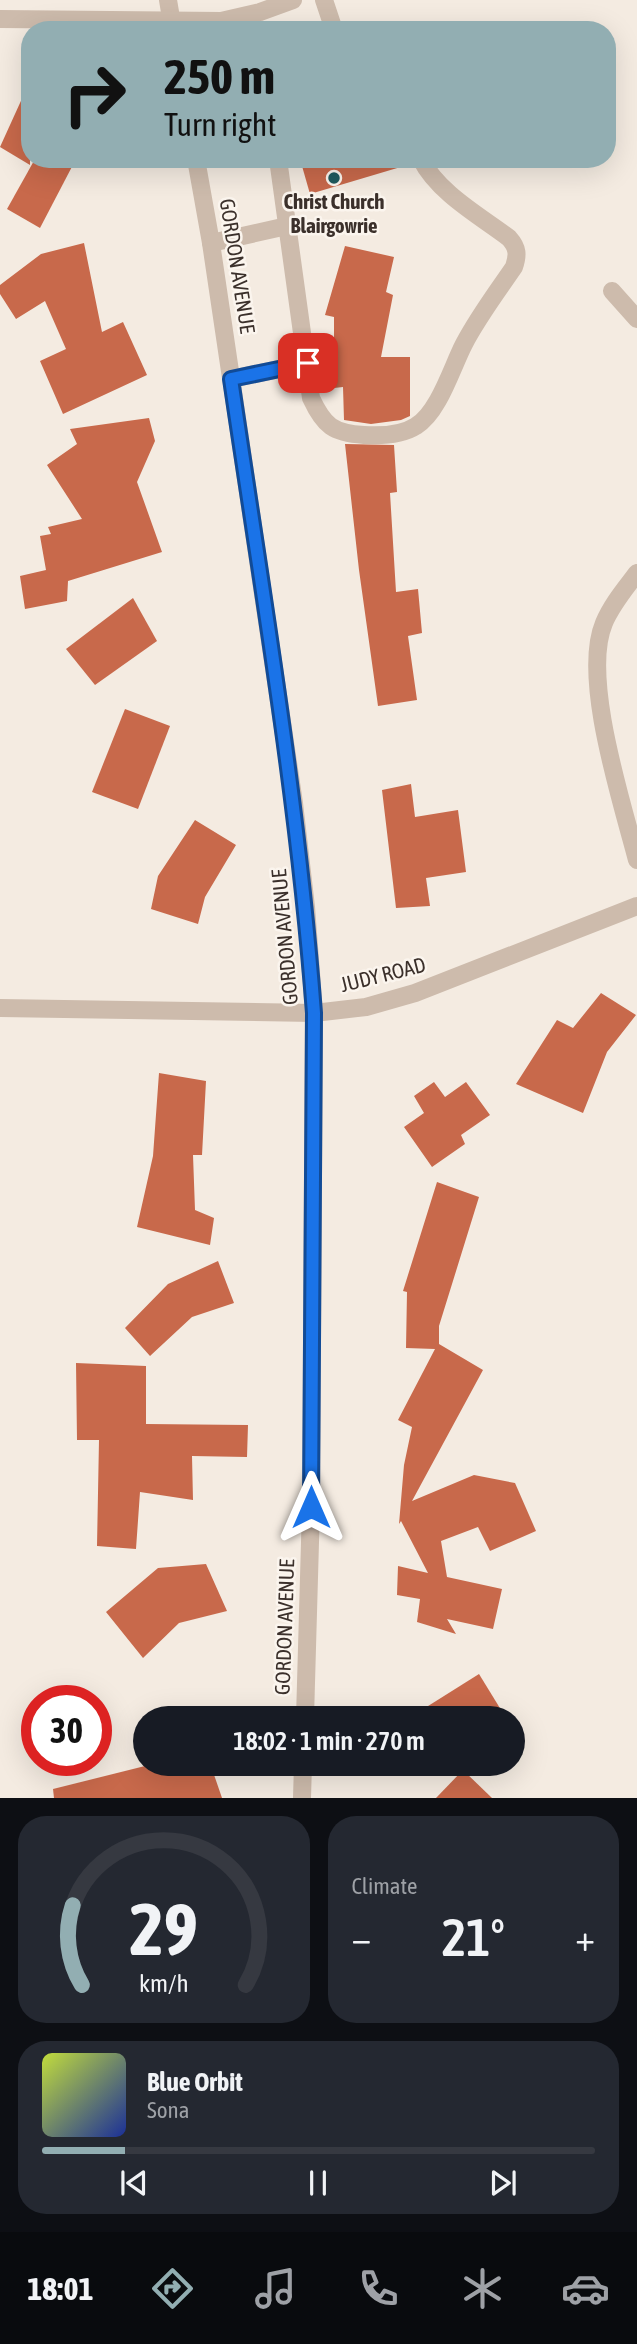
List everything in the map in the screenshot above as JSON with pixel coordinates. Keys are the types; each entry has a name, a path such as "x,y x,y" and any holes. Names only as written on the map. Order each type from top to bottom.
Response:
{"street":[{"path":"168,0 171,21"},
{"path":"221,21 293,0"},
{"path":"324,0 331,21"},
{"path":"0,19 57,21"},
{"name":"GORDON AVENUE","path":"198,168 294,803 314,1013 311,1507 305,1706"},
{"path":"279,168 312,398 321,418 332,428 347,433 371,435 403,432 417,426 430,413 465,343 514,267 516,247 509,238 456,197 426,168"},
{"path":"211,243 287,226"},
{"path":"612,291 637,319"},
{"path":"231,379 308,363"},
{"path":"637,573 618,597 603,624 595,671 605,726 637,860"},
{"name":"JUDY ROAD","path":"0,1008 314,1013 366,1007 415,993 637,906"},
{"path":"302,1798 303,1776"}],"building":[{"path":"21,101 21,160 0,147"},
{"path":"30,168 71,168 40,228 7,209"},
{"path":"303,168 397,168 310,194"},
{"path":"84,243 102,332 123,322 147,375 63,414 40,361 66,349 45,301 16,319 0,294 0,285 41,254"},
{"path":"345,246 394,257 386,292 393,295 381,357 410,357 410,416 401,420 371,424 344,420 343,387 334,388 334,317 325,315"},
{"path":"149,418 155,441 137,482 162,552 68,581 67,601 25,609 20,576 46,570 40,536 51,534 48,527 82,519 47,465 77,444 70,429"},
{"path":"345,444 394,445 397,492 390,493 396,592 418,589 422,633 408,636 417,700 378,706"},
{"path":"133,598 157,641 95,685 66,649"},
{"path":"125,709 170,726 138,809 92,792"},
{"path":"411,784 415,817 458,810 466,872 426,878 430,906 396,908 382,790"},
{"path":"195,820 236,845 205,897 198,924 151,909 158,876"},
{"path":"601,993 636,1015 607,1052 583,1113 516,1084 557,1020 573,1028"},
{"path":"159,1073 206,1081 202,1155 193,1155 195,1210 214,1218 210,1245 137,1227 153,1156"},
{"path":"434,1082 445,1097 466,1082 490,1115 461,1135 465,1144 432,1167 404,1127 424,1113 414,1096"},
{"path":"437,1182 479,1197 439,1326 439,1344 483,1370 412,1501 474,1475 515,1483 536,1531 490,1551 478,1527 441,1541 447,1577 502,1589 493,1629 447,1619 456,1634 417,1622 420,1599 397,1595 398,1566 428,1573 401,1521 399,1524 404,1465 412,1427 398,1420 435,1349 406,1348 407,1292 403,1291"},
{"path":"218,1261 234,1303 192,1317 150,1356 125,1328 168,1284"},
{"path":"76,1363 146,1366 146,1424 248,1425 247,1457 192,1456 193,1500 140,1492 136,1549 97,1546 99,1440 77,1440"},
{"path":"206,1564 227,1611 179,1623 143,1658 106,1612 158,1568"},
{"path":"479,1674 499,1706 428,1706"},
{"path":"133,1769 133,1776 214,1776 222,1798 54,1798 53,1789"},
{"path":"457,1776 469,1776 492,1798 436,1798"}],"place":[{"name":"Christ Church Blairgowrie","path":"334,178"}],"route":[{"path":"308,363 231,379 294,803 314,1013 311,1507"}]}
